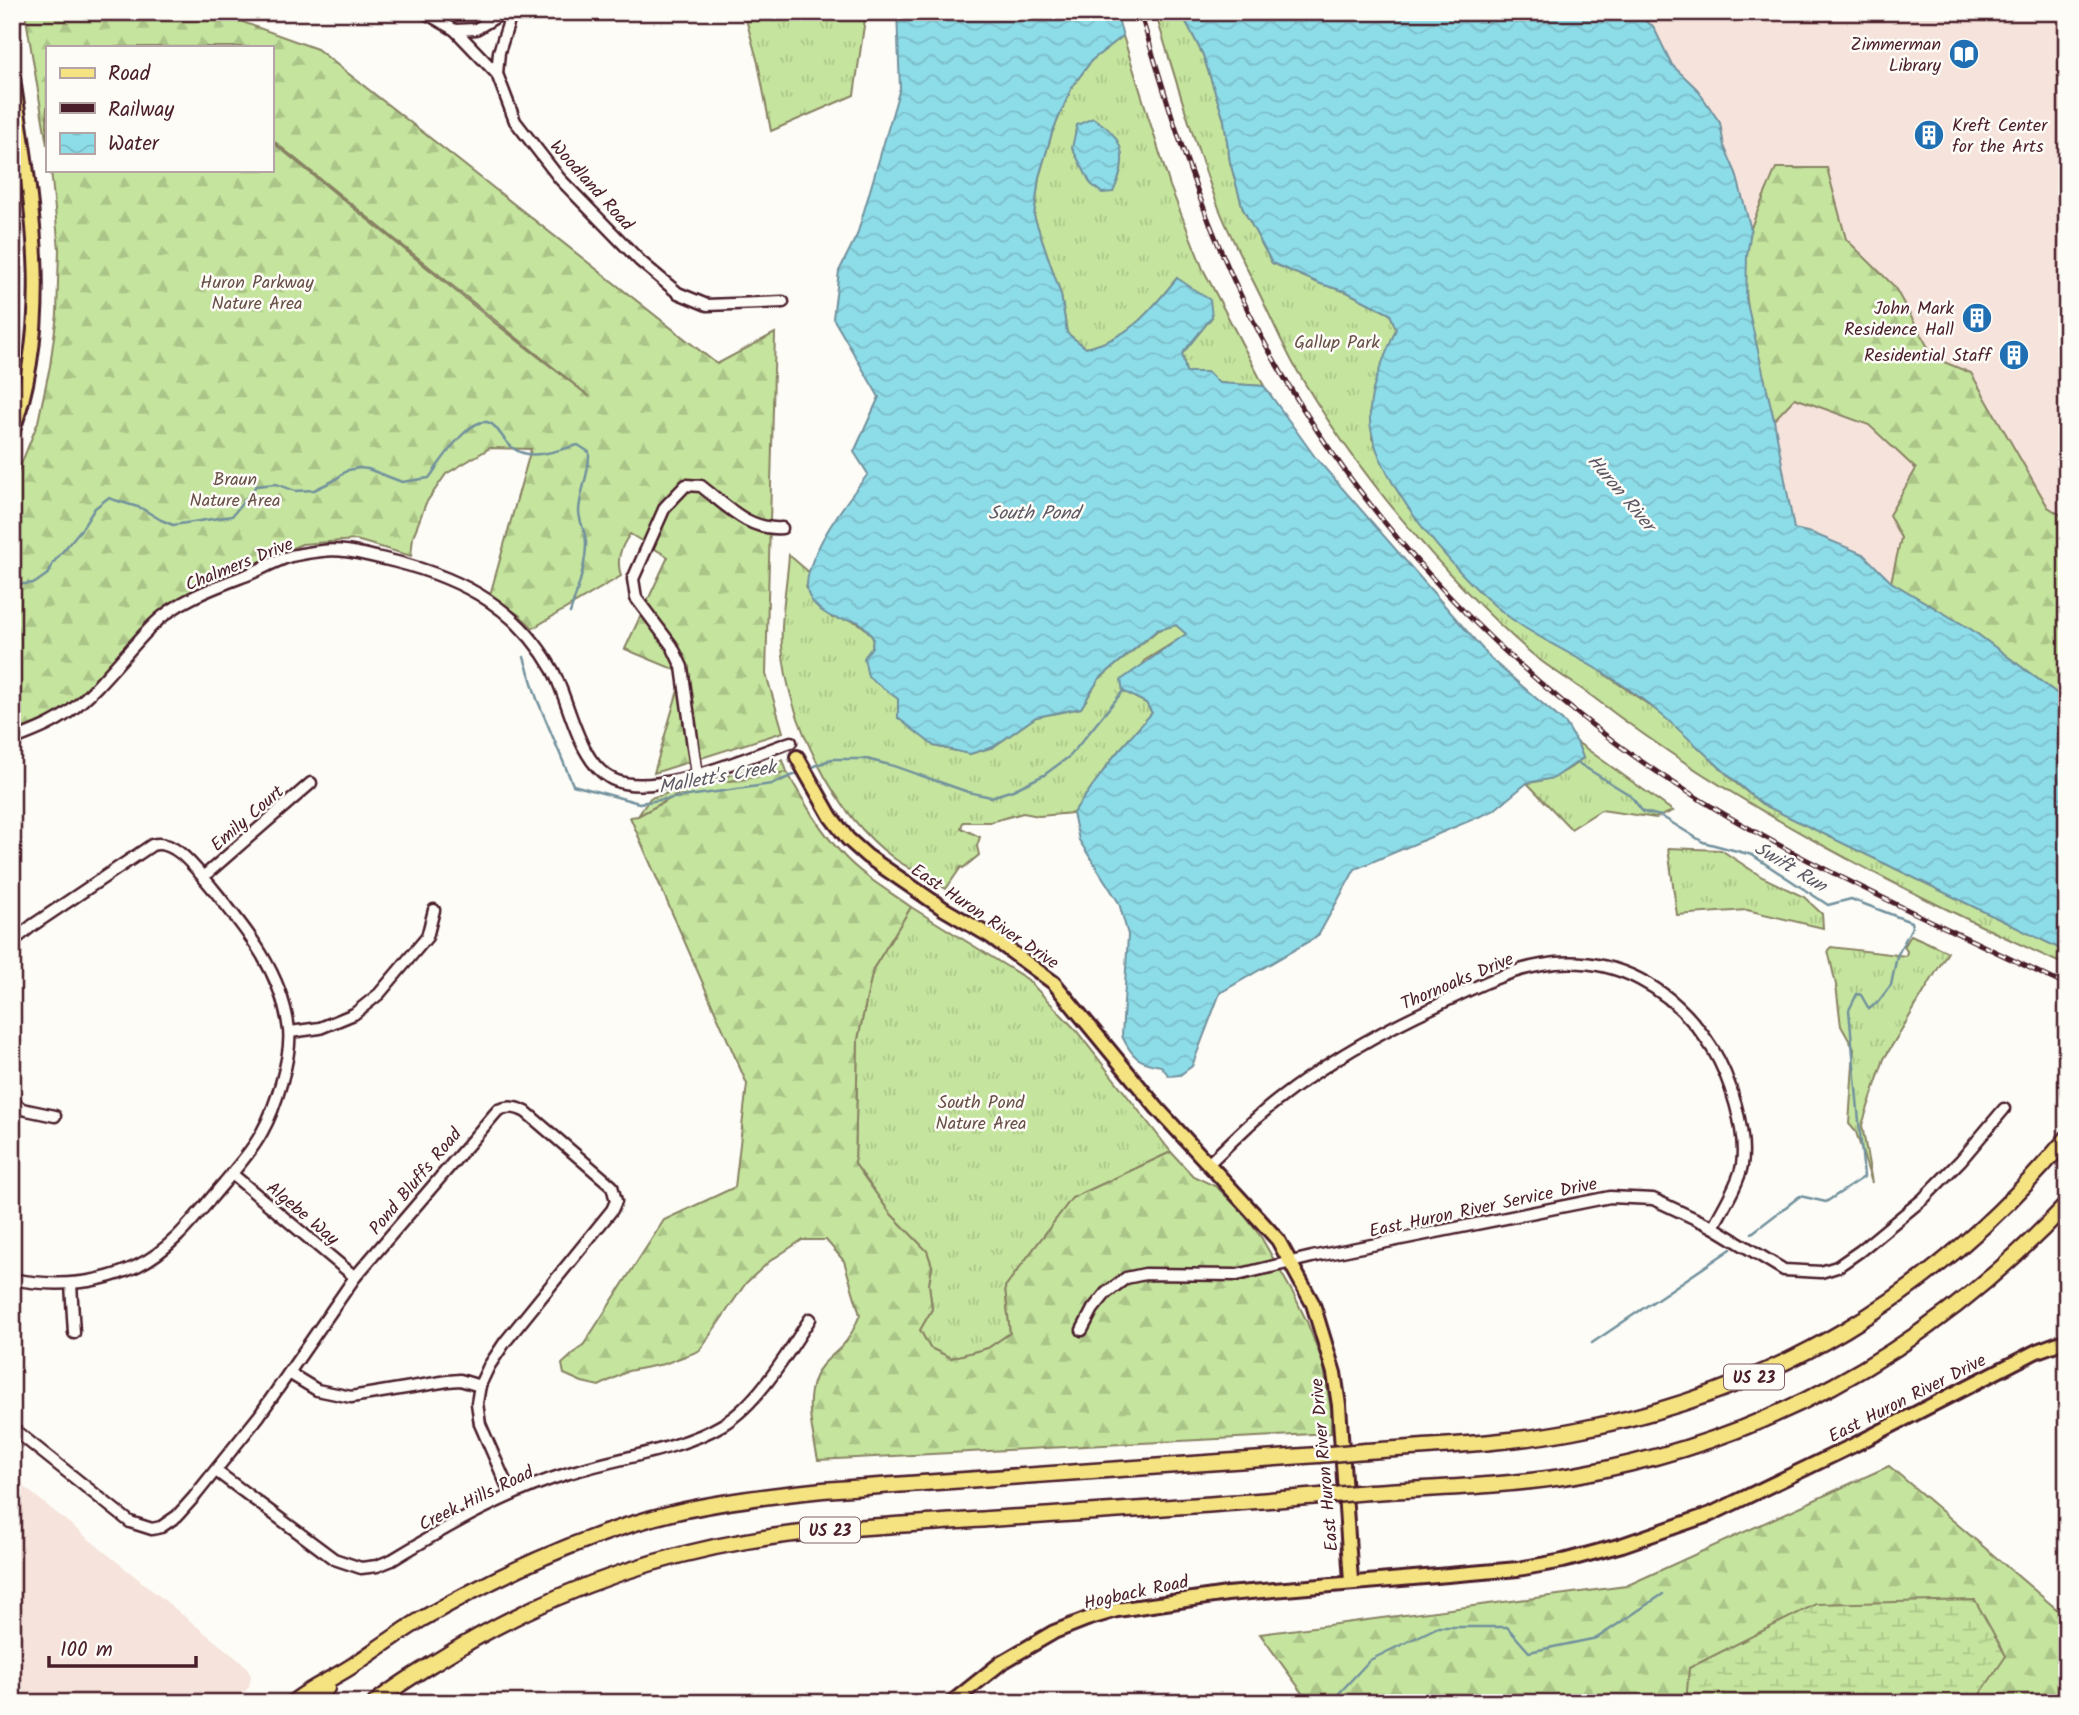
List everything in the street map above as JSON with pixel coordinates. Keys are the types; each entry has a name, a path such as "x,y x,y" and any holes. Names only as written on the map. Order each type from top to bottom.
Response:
{"highway":[{"name":"US 23","path":"309,1703 352,1666 419,1621 497,1578 576,1544 675,1513 756,1497 823,1490 1513,1440 1580,1430 1683,1404 1770,1370 1827,1341 1927,1276 1979,1232 2067,1138"},
{"name":"US 23","path":"377,1702 447,1655 499,1625 566,1594 656,1562 744,1541 815,1531 1524,1482 1649,1458 1705,1441 1774,1415 1863,1370 1932,1324 1980,1287 2067,1204"},
{"path":"292,1703 352,1666"}],"main road":[{"path":"12,72 34,223 37,274 31,359 12,433"},
{"name":"East Huron River Drive","path":"797,757 807,779 848,839 867,856 944,909 990,936 1054,983 1157,1108 1278,1240 1313,1304 1334,1373 1339,1405 1351,1581 1518,1569 1563,1561 1667,1531 1738,1503 2037,1351 2067,1340"},
{"name":"Hogback Road","path":"951,1703 1001,1663 1054,1632 1087,1619 1117,1610 1174,1601 1351,1581"}],"street":[{"name":"Woodland Road","path":"424,12 455,30 497,74 515,121 560,179 639,261 678,293 707,305 783,302"},
{"path":"455,30 476,29 504,12"},
{"path":"497,74 499,52 512,12"},
{"path":"697,775 682,667 672,646 636,598 633,579 665,507 686,485 701,486 746,522 766,529 782,528"},
{"name":"Chalmers Drive","path":"12,740 43,729 68,713 93,691 156,623 178,607 290,557 326,550 353,552 419,567 469,587 506,613 528,635 552,670 576,730 594,764 612,779 635,784 697,775 790,741"},
{"name":"Emily Court","path":"203,877 311,783"},
{"path":"12,942 152,845 165,842 203,877 247,929 265,957 280,990 290,1032 277,1098 262,1133 189,1225 155,1254 136,1266 71,1284 54,1285 12,1279"},
{"path":"290,1032 320,1028 354,1014 379,994 427,937 434,910"},
{"name":"Thornoaks Drive","path":"1208,1164 1276,1101 1339,1056 1371,1038 1474,987 1519,970 1544,964 1579,964 1609,969 1645,980 1692,1018 1718,1058 1734,1099 1742,1148 1742,1166 1713,1227"},
{"path":"12,1101 22,1109 55,1116"},
{"name":"Pond Bluffs Road","path":"12,1428 130,1522 152,1529 161,1527 177,1516 259,1416 355,1277 498,1110 506,1107 517,1108 526,1112 612,1186 616,1201 612,1210 505,1342 480,1386 477,1403 480,1424 511,1495"},
{"name":"East Huron River Service Drive","path":"1082,1329 1106,1293 1126,1278 1144,1274 1237,1275 1610,1197 1653,1199 1713,1227 1784,1270 1821,1272 1838,1267 1923,1199 1961,1160 2004,1109"},
{"name":"Algebe Way","path":"232,1174 355,1277"},
{"path":"71,1284 74,1334"},
{"name":"Creek Hills Road","path":"216,1471 334,1559 361,1568 377,1566 511,1495 568,1473 695,1438 723,1425 748,1405 810,1319"},
{"path":"289,1373 317,1390 351,1396 460,1380 480,1386"}],"shaded area":[{"path":"1631,12 2067,12 2067,701 1891,582 1863,554 1812,533 1794,529 1774,420 1736,173 1724,146 1720,123 1697,89 1672,65 1653,26"},
{"path":"12,1477 246,1666 251,1676 249,1687 239,1698 233,1703 12,1703"}],"green space":[{"path":"25,12 215,12 317,49 717,364 775,333 766,674 783,732 654,773 683,673 625,649 668,557 630,534 620,554 621,576 533,628 490,595 531,449 490,448 446,474 426,503 413,537 411,556 356,540 302,544 211,582 163,608 148,621 76,700 55,715 12,733 12,487 38,422 57,315 59,249 51,172 273,172 273,143 590,397 273,141 273,46 46,46 46,139"},
{"path":"744,12 866,12 854,95 771,131 758,63"},
{"name":"Gallup Park","path":"1155,12 1181,12 1203,55 1224,120 1230,162 1243,209 1272,263 1347,292 1390,314 1396,329 1387,353 1372,438 1397,490 1593,666 1669,719 1737,784 1762,804 2067,952 2067,966 1882,877 1705,776 1538,659 1465,590 1371,481 1317,404 1294,365 1217,203"},
{"path":"1123,36 1170,186 1203,269 1264,386 1218,383 1208,372 1186,372 1182,354 1212,317 1177,278 1138,322 1115,338 1086,348 1067,333 1061,295 1034,216 1039,177 1052,133 1072,87 1092,60"},
{"path":"1776,168 1827,168 1846,239 1894,286 1934,358 1971,373 2048,507 2067,519 2067,701 1972,630 1891,582 1901,538 1889,515 1916,469 1869,425 1795,398 1774,420 1750,324 1745,275 1751,228"},
{"path":"789,555 810,573 806,588 832,618 856,622 869,632 873,638 872,647 898,699 934,746 970,754 993,747 1036,717 1081,708 1099,679 1158,630 1176,625 1187,634 1144,661 1134,697 1146,703 1152,713 1115,755 1073,813 1039,816 1023,813 990,822 963,822 961,828 980,837 977,846 979,855 961,867 946,889 895,859 873,840 852,818 818,764 804,734 786,675 782,635"},
{"path":"1577,742 1673,811 1656,818 1601,810 1571,829 1527,783 1550,778 1577,763 1583,758"},
{"path":"783,760 787,772 692,787 638,816 650,798"},
{"path":"787,772 821,827 845,857 911,907 873,969 858,1039 855,1164 890,1213 927,1251 932,1266 929,1284 932,1309 920,1330 930,1348 951,1358 988,1348 1010,1333 1005,1287 1072,1198 1171,1152 1193,1176 1217,1187 1241,1211 1261,1237 1294,1295 1323,1363 1331,1410 1331,1433 818,1460 810,1418 812,1387 818,1371 847,1340 860,1315 844,1261 826,1240 802,1240 770,1261 746,1283 699,1351 664,1364 628,1371 599,1386 564,1374 562,1364 584,1344 664,1220 735,1187 747,1084 630,817 638,816 692,787"},
{"path":"1668,848 1721,850 1762,877 1804,897 1822,914 1823,928 1747,910 1677,915"},
{"name":"South Pond Nature Area","path":"911,907 1027,979 1075,1029 1171,1152 1072,1198 1005,1287 1010,1333 988,1348 951,1358 930,1348 920,1330 932,1309 929,1284 932,1266 927,1251 890,1213 855,1164 858,1039 873,969"},
{"path":"1911,935 1948,952 1884,1059 1862,1125 1872,1183 1856,1132 1849,1124 1854,1049 1841,1026 1828,950 1831,947 1906,956 1904,947"},
{"path":"1889,1466 2067,1618 2067,1703 1310,1703 1260,1634 1626,1586"},
{"path":"1975,1600 2006,1656 1974,1703 1686,1703 1689,1668 1816,1604"}],"water":[{"name":"South Pond","path":"897,12 1116,12 1123,36 1092,60 1072,87 1052,133 1039,177 1034,216 1061,295 1067,333 1086,348 1115,338 1138,322 1177,278 1210,300 1212,317 1182,354 1186,372 1208,372 1219,383 1264,386 1315,457 1493,661 1566,724 1583,758 1554,778 1527,783 1493,811 1355,869 1318,936 1220,993 1192,1066 1180,1075 1169,1076 1161,1066 1137,1058 1122,1036 1128,935 1119,903 1079,840 1073,813 1115,755 1152,713 1146,703 1123,691 1121,680 1186,634 1176,625 1157,630 1099,679 1081,708 1036,717 993,747 970,754 934,746 898,718 898,699 868,677 864,658 872,647 873,638 861,623 835,618 825,613 809,596 807,587 813,559 840,512 868,474 854,452 879,397 833,318 839,271 857,235 900,88"},
{"name":"Huron River","path":"1181,12 1631,12 1653,26 1672,65 1697,89 1720,123 1724,146 1736,173 1751,230 1747,256 1746,299 1774,420 1794,529 1812,533 1863,554 1891,582 1972,630 2067,701 2067,952 1762,804 1634,693 1516,622 1473,585 1425,531 1404,502 1375,445 1370,408 1378,373 1396,329 1390,314 1347,292 1272,263 1243,209 1230,162 1224,120 1203,55"},
{"path":"1093,118 1112,133 1121,150 1121,169 1113,192 1102,193 1091,184 1072,148 1077,125"}],"waterway":[{"name":"Mallett's Creek","path":"12,588 14,585 35,583 49,573 53,563 95,508 108,498 141,508 173,525 232,516 256,486 276,484 295,491 314,490 348,470 359,468 402,482 429,478 467,430 486,422 494,426 508,444 520,452 541,454 578,445 589,452 579,511 586,539 586,552 570,613"},
{"name":"Mallett's Creek","path":"524,657 537,699 573,785 639,803 772,784 801,772"},
{"name":"Mallett's Creek","path":"810,768 832,759 866,759 991,797 1044,775 1070,756 1123,691"},
{"name":"Swift Run","path":"1578,763 1630,795 1643,812 1661,816 1703,842 1752,855 1828,905 1851,899 1911,922 1912,927 1897,956 1891,985 1869,1009 1861,995 1857,994 1849,1010 1864,1177 1826,1202 1800,1196 1752,1233"},
{"name":"Swift Run","path":"1592,1343 1731,1249"},
{"name":"Swift Run","path":"1330,1703 1370,1660 1438,1627 1507,1627 1529,1652 1597,1638 1663,1594"}],"railway":[{"path":"1140,12 1176,130 1197,188 1219,246 1252,319 1292,390 1336,458 1385,523 1438,585 1496,643 1556,696 1620,746 1671,781 1781,846 2067,986"}],"place":[{"name":"Zimmerman Library","path":"1964,54"},
{"name":"Kreft Center for the Arts","path":"1929,135"},
{"name":"John Mark Residence Hall","path":"1977,318"},
{"name":"Residential Staff","path":"2014,355"}],"park label":[{"name":"Huron Parkway Nature Area","path":"257,292"},
{"name":"Braun Nature Area","path":"235,489"}]}
